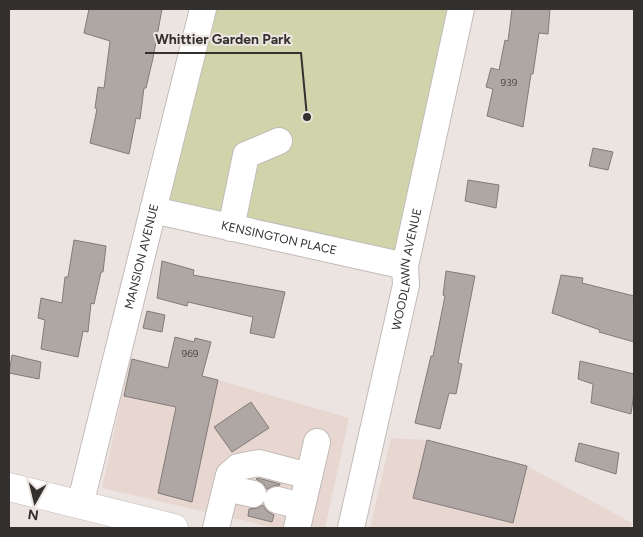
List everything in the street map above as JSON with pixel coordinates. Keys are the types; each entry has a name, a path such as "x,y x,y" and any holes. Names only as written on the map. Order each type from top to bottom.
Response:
{"main road":[{"path":"9,487 161,527"}],"street":[{"name":"MANSION AVENUE","path":"80,505 203,9"},
{"name":"WOODLAWN AVENUE","path":"351,528 406,285 405,266 461,9"},
{"path":"231,228 246,155 279,141"},
{"name":"KENSINGTON PLACE","path":"153,210 405,266"},
{"path":"226,488 265,497 300,517 317,442"},
{"path":"216,528 229,476 238,467 257,463 309,476"}],"shaded area":[{"path":"130,359 218,380 349,418 325,528 275,528 102,488"},
{"path":"391,438 427,440 527,466 632,523 631,528 370,528"}],"green space":[{"path":"203,9 461,9 405,266 153,210"}],"building":[{"path":"89,9 162,9 153,58 146,88 144,88 140,119 136,118 129,154 90,143 97,109 95,108 98,87 104,88 110,41 84,33"},
{"path":"512,9 550,9 548,34 539,33 523,127 487,116 493,89 486,87 491,68 499,70 505,40 508,41"},
{"path":"593,148 613,152 608,170 589,166"},
{"path":"468,180 499,185 496,208 465,201"},
{"path":"74,240 106,246 103,272 101,272 94,304 91,303 88,332 83,331 78,357 41,349 45,320 38,318 41,298 62,303 65,277 68,277"},
{"path":"162,261 194,270 193,275 285,292 274,338 250,333 253,317 188,302 187,306 157,298"},
{"path":"446,271 475,276 458,363 462,364 456,394 449,393 440,429 415,423 431,356 433,356 445,296 443,295"},
{"path":"561,275 583,278 582,283 634,296 634,342 599,332 600,330 552,313"},
{"path":"147,311 165,315 162,332 143,328"},
{"path":"175,337 194,342 195,338 211,342 202,376 218,380 192,502 158,493 176,407 124,396 132,359 168,368"},
{"path":"12,355 41,362 39,379 9,373"},
{"path":"580,361 634,374 631,414 591,403 593,384 578,379"},
{"path":"251,402 269,428 232,452 214,427"},
{"path":"427,440 527,466 513,523 413,498"},
{"path":"579,443 619,453 616,474 575,461"},
{"path":"256,479 280,485 267,489 263,483"},
{"path":"263,505 267,511 274,515 272,522 248,516 249,509"}],"place":[{"name":"Whittier Garden Park","path":"307,117"}]}
